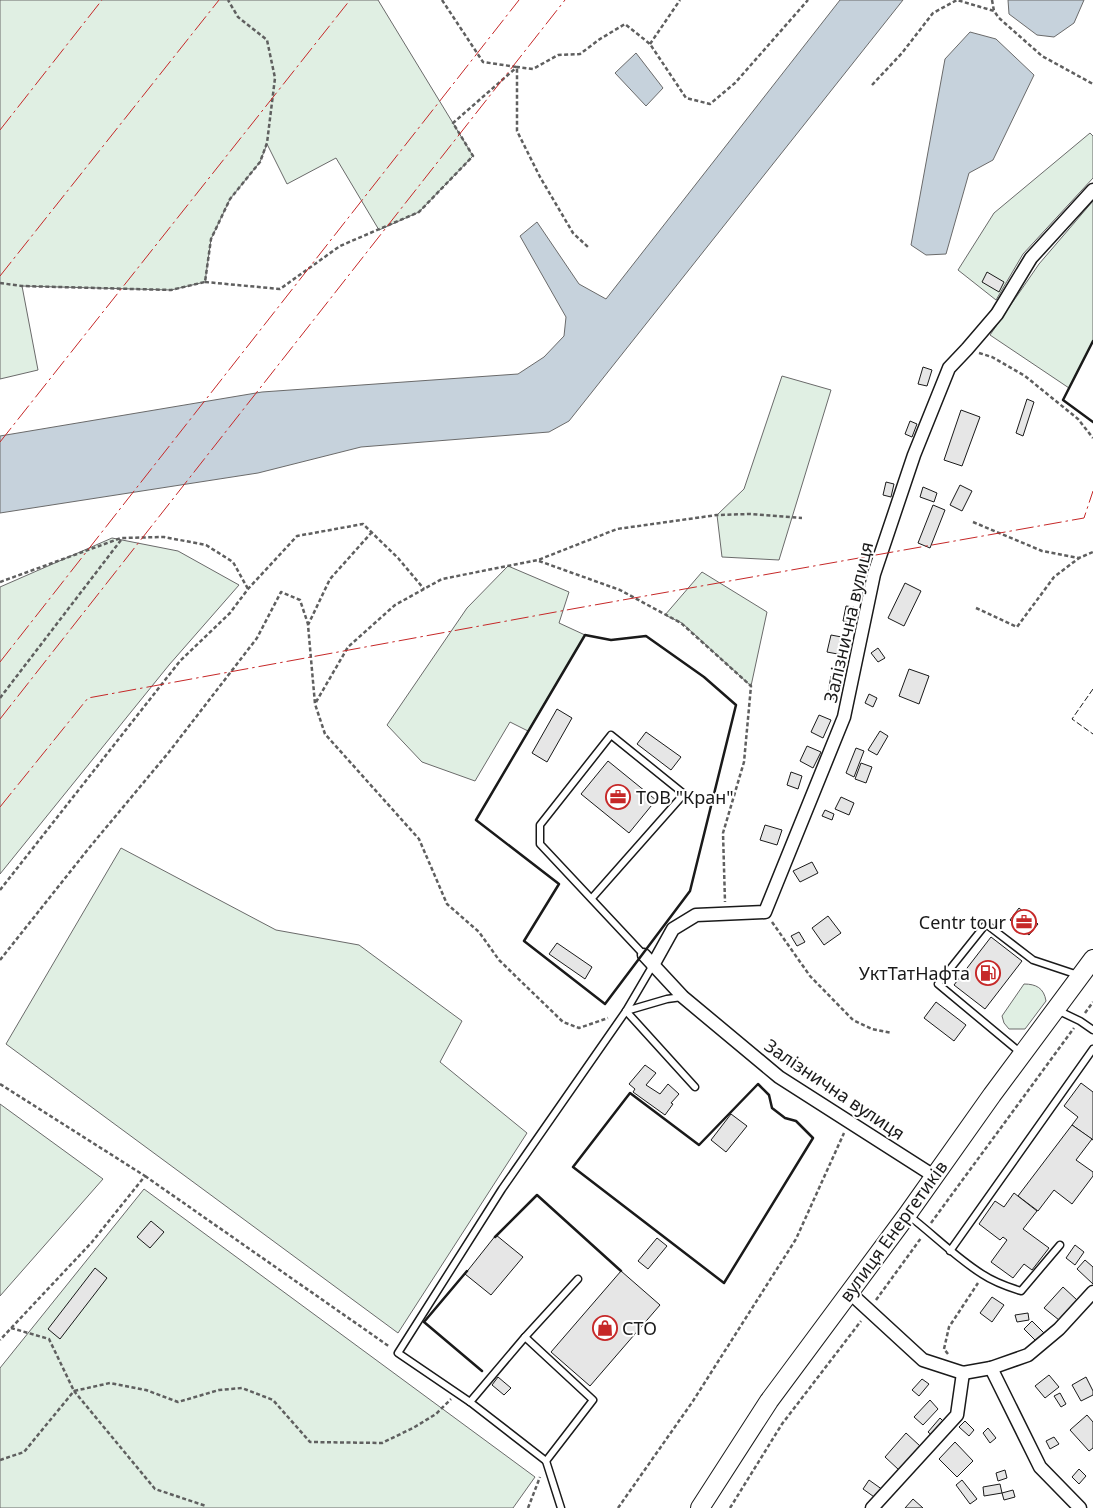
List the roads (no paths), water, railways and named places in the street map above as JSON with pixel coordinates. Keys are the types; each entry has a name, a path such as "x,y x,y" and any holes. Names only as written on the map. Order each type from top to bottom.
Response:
{"main road":[{"name":"вулиця Енергетиків","path":"700,1508 768,1401 907,1215 1093,959"}],"street":[{"name":"Залізнична вулиця","path":"653,965 673,929 696,915 765,912 844,716 874,574 914,455 948,368 967,350 997,314 1031,258 1093,190"},
{"name":"Залізнична вулиця","path":"644,955 683,997 779,1077 934,1176"},
{"path":"849,1292 923,1360 964,1373 991,1368 1028,1355 1059,1330 1093,1292"},
{"path":"991,1368 1040,1466 1080,1508"},
{"path":"872,1508 957,1415 964,1373"}],"lane":[{"path":"592,898 684,794 611,735 540,825 540,844 644,955"},
{"path":"1023,1054 938,984 986,924 1033,960 1081,976"},
{"path":"561,1508 546,1461 470,1402 398,1353 502,1189 626,1011 653,965"},
{"path":"626,1011 667,999 683,997"},
{"path":"1055,1010 1080,1021 1093,1030"},
{"path":"626,1011 695,1087"},
{"path":"950,1251 1093,1049"},
{"path":"907,1215 927,1229 950,1251 983,1275 1002,1285 1022,1291 1060,1245"},
{"path":"470,1402 525,1337 578,1279"},
{"path":"525,1337 593,1400 546,1461"}],"place":[{"name":"ТОВ \"Кран\"","path":"618,797"},
{"name":"Centr tour","path":"1024,922"},
{"name":"УктТатНафта","path":"988,973"},
{"name":"СТО","path":"605,1328"}]}
